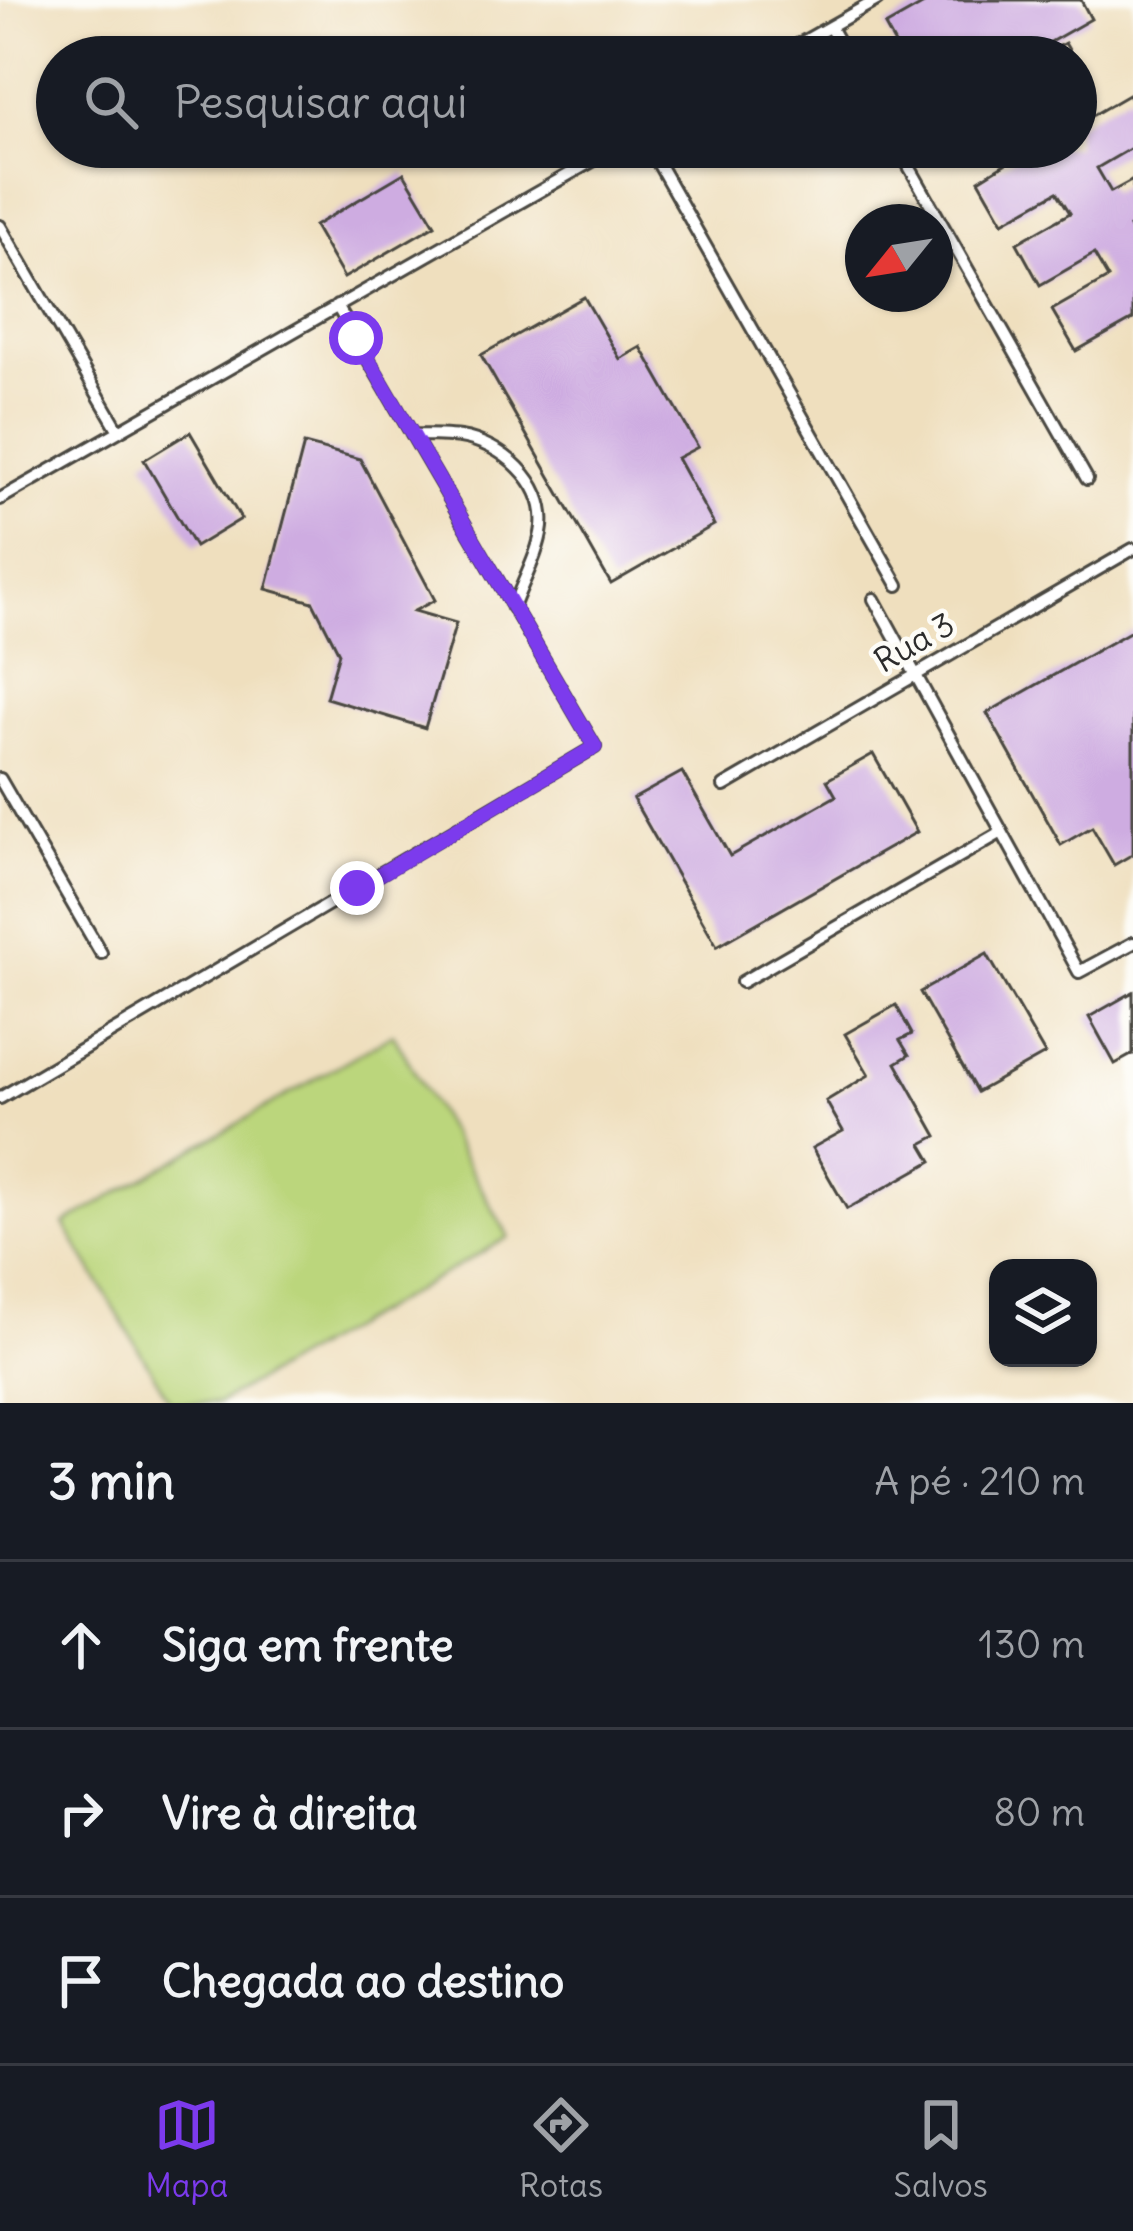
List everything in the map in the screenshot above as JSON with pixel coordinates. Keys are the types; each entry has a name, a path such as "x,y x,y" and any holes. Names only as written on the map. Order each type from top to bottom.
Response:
{"lane":[{"path":"814,36 877,0"},
{"path":"830,27 835,36"},
{"path":"0,499 580,168"},
{"path":"661,168 898,585"},
{"path":"910,168 1087,479"},
{"path":"0,226 119,431"},
{"path":"0,1098 595,747 337,306"},
{"path":"412,435 463,437 486,445 515,463 537,493 542,526 513,608"},
{"name":"Rua 3","path":"724,786 1133,549"},
{"path":"874,599 1079,973 1133,943"},
{"path":"0,779 101,952"},
{"path":"742,982 1002,832"}],"green space":[{"path":"393,1034 509,1237 218,1403 171,1403 64,1224"}],"building":[{"path":"931,0 1081,0 1091,19 1061,36 890,36 885,26"},
{"path":"1128,95 1133,103 1133,147 1097,168 1097,113"},
{"path":"998,168 1097,168 1111,192 1133,180 1133,225 1129,227 1133,235 1133,319 1076,351 1052,310 1108,278 1094,254 1040,285 1017,243 1070,213 1057,192 1003,222 979,180"},
{"path":"404,173 435,225 344,278 314,226"},
{"path":"584,297 620,359 641,347 698,447 677,458 714,525 611,584 481,355"},
{"path":"190,432 241,519 195,547 144,460"},
{"path":"304,444 360,459 435,600 414,611 456,623 425,728 326,698 339,653 313,602 266,589"},
{"path":"1133,630 1133,854 1114,865 1092,827 1061,845 987,713"},
{"path":"873,754 917,832 717,946 633,799 682,772 730,856 836,796 827,780"},
{"path":"987,954 1045,1054 977,1092 920,992"},
{"path":"1133,992 1133,1054 1115,1064 1089,1017"},
{"path":"896,1005 912,1034 900,1040 909,1055 896,1063 937,1136 922,1144 932,1161 847,1209 812,1148 843,1131 826,1101 869,1075 845,1034"}],"route":[{"path":"356,338 595,747 357,888"}]}
